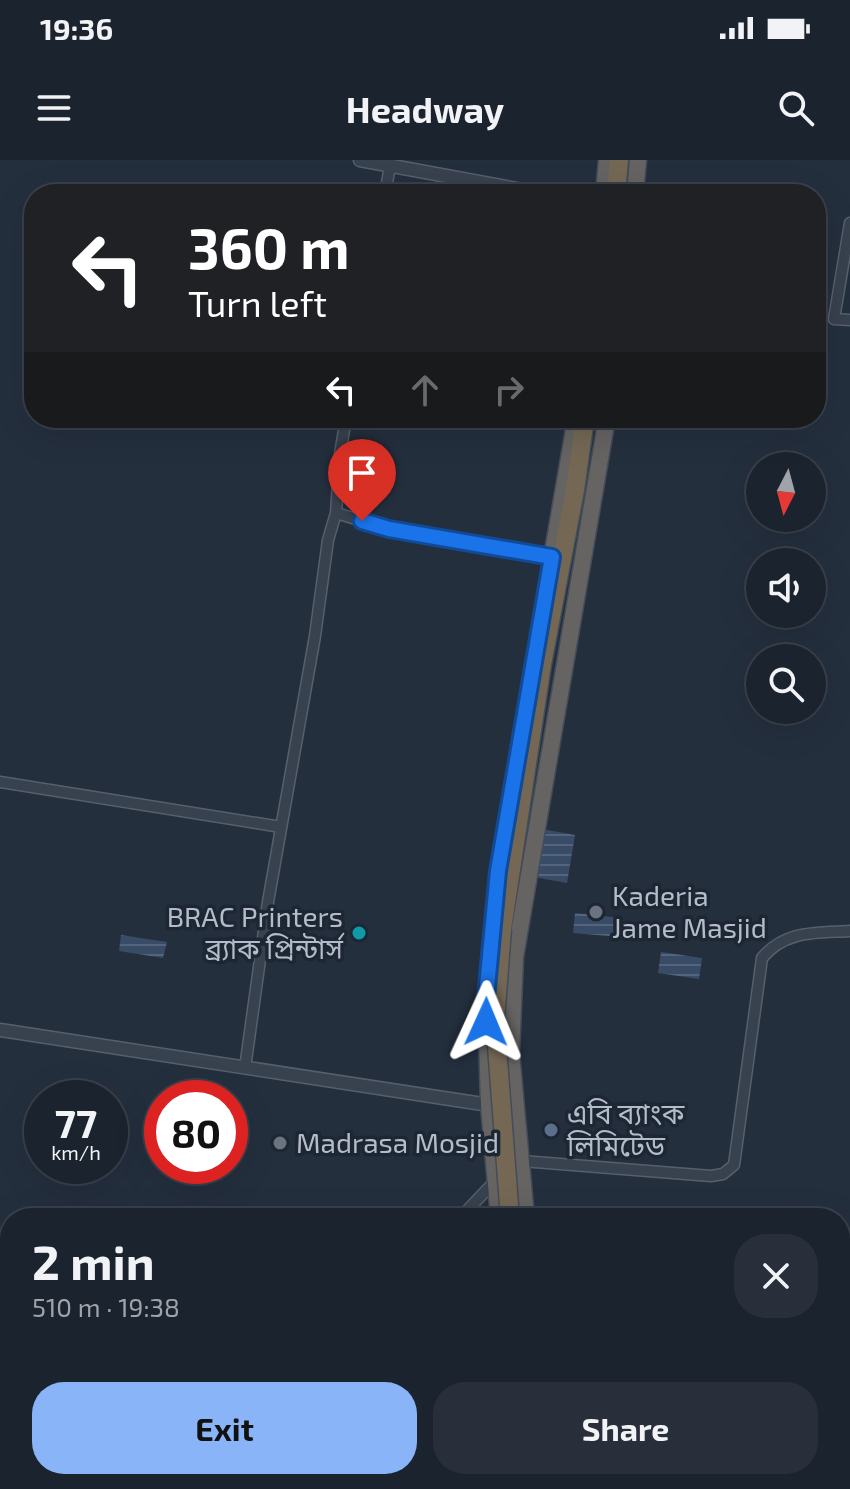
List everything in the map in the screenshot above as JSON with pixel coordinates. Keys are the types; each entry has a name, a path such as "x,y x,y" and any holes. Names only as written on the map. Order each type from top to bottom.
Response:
{"highway":[{"path":"605,184 607,160"},
{"path":"617,184 619,160"},
{"path":"636,184 638,160"},
{"path":"498,1208 489,1105 486,998 498,871 574,428"},
{"path":"509,1208 497,1065 497,972 542,664 584,428"},
{"path":"525,1208 511,1053 515,957 605,428"}],"street":[{"path":"360,160 489,184"},
{"path":"387,184 390,166"},
{"path":"850,223 834,319 850,320"},
{"path":"245,1068 268,902 315,636 328,540 336,513 344,428"},
{"path":"336,513 389,529 552,557"},
{"path":"0,782 281,827"},
{"path":"522,1161 711,1176 723,1174 734,1165 762,958 771,947 794,935 850,931"},
{"path":"0,1030 489,1105"},
{"path":"469,1208 496,1180"}],"water":[{"path":"542,829 575,835 567,883 534,877"},
{"path":"575,913 622,918 621,937 573,933"},
{"path":"121,935 167,942 163,958 119,951"},
{"path":"661,952 702,958 699,979 658,973"}],"place":[{"name":"Kaderia Jame Masjid","path":"596,912"},
{"name":"BRAC Printers ব্র্যাক প্রিন্টার্স","path":"359,933"},
{"name":"এবি ব্যাংক লিমিটেড","path":"551,1130"},
{"name":"Madrasa Mosjid","path":"280,1143"}],"route":[{"path":"362,521 389,529 552,557 498,871 486,1022"}]}
